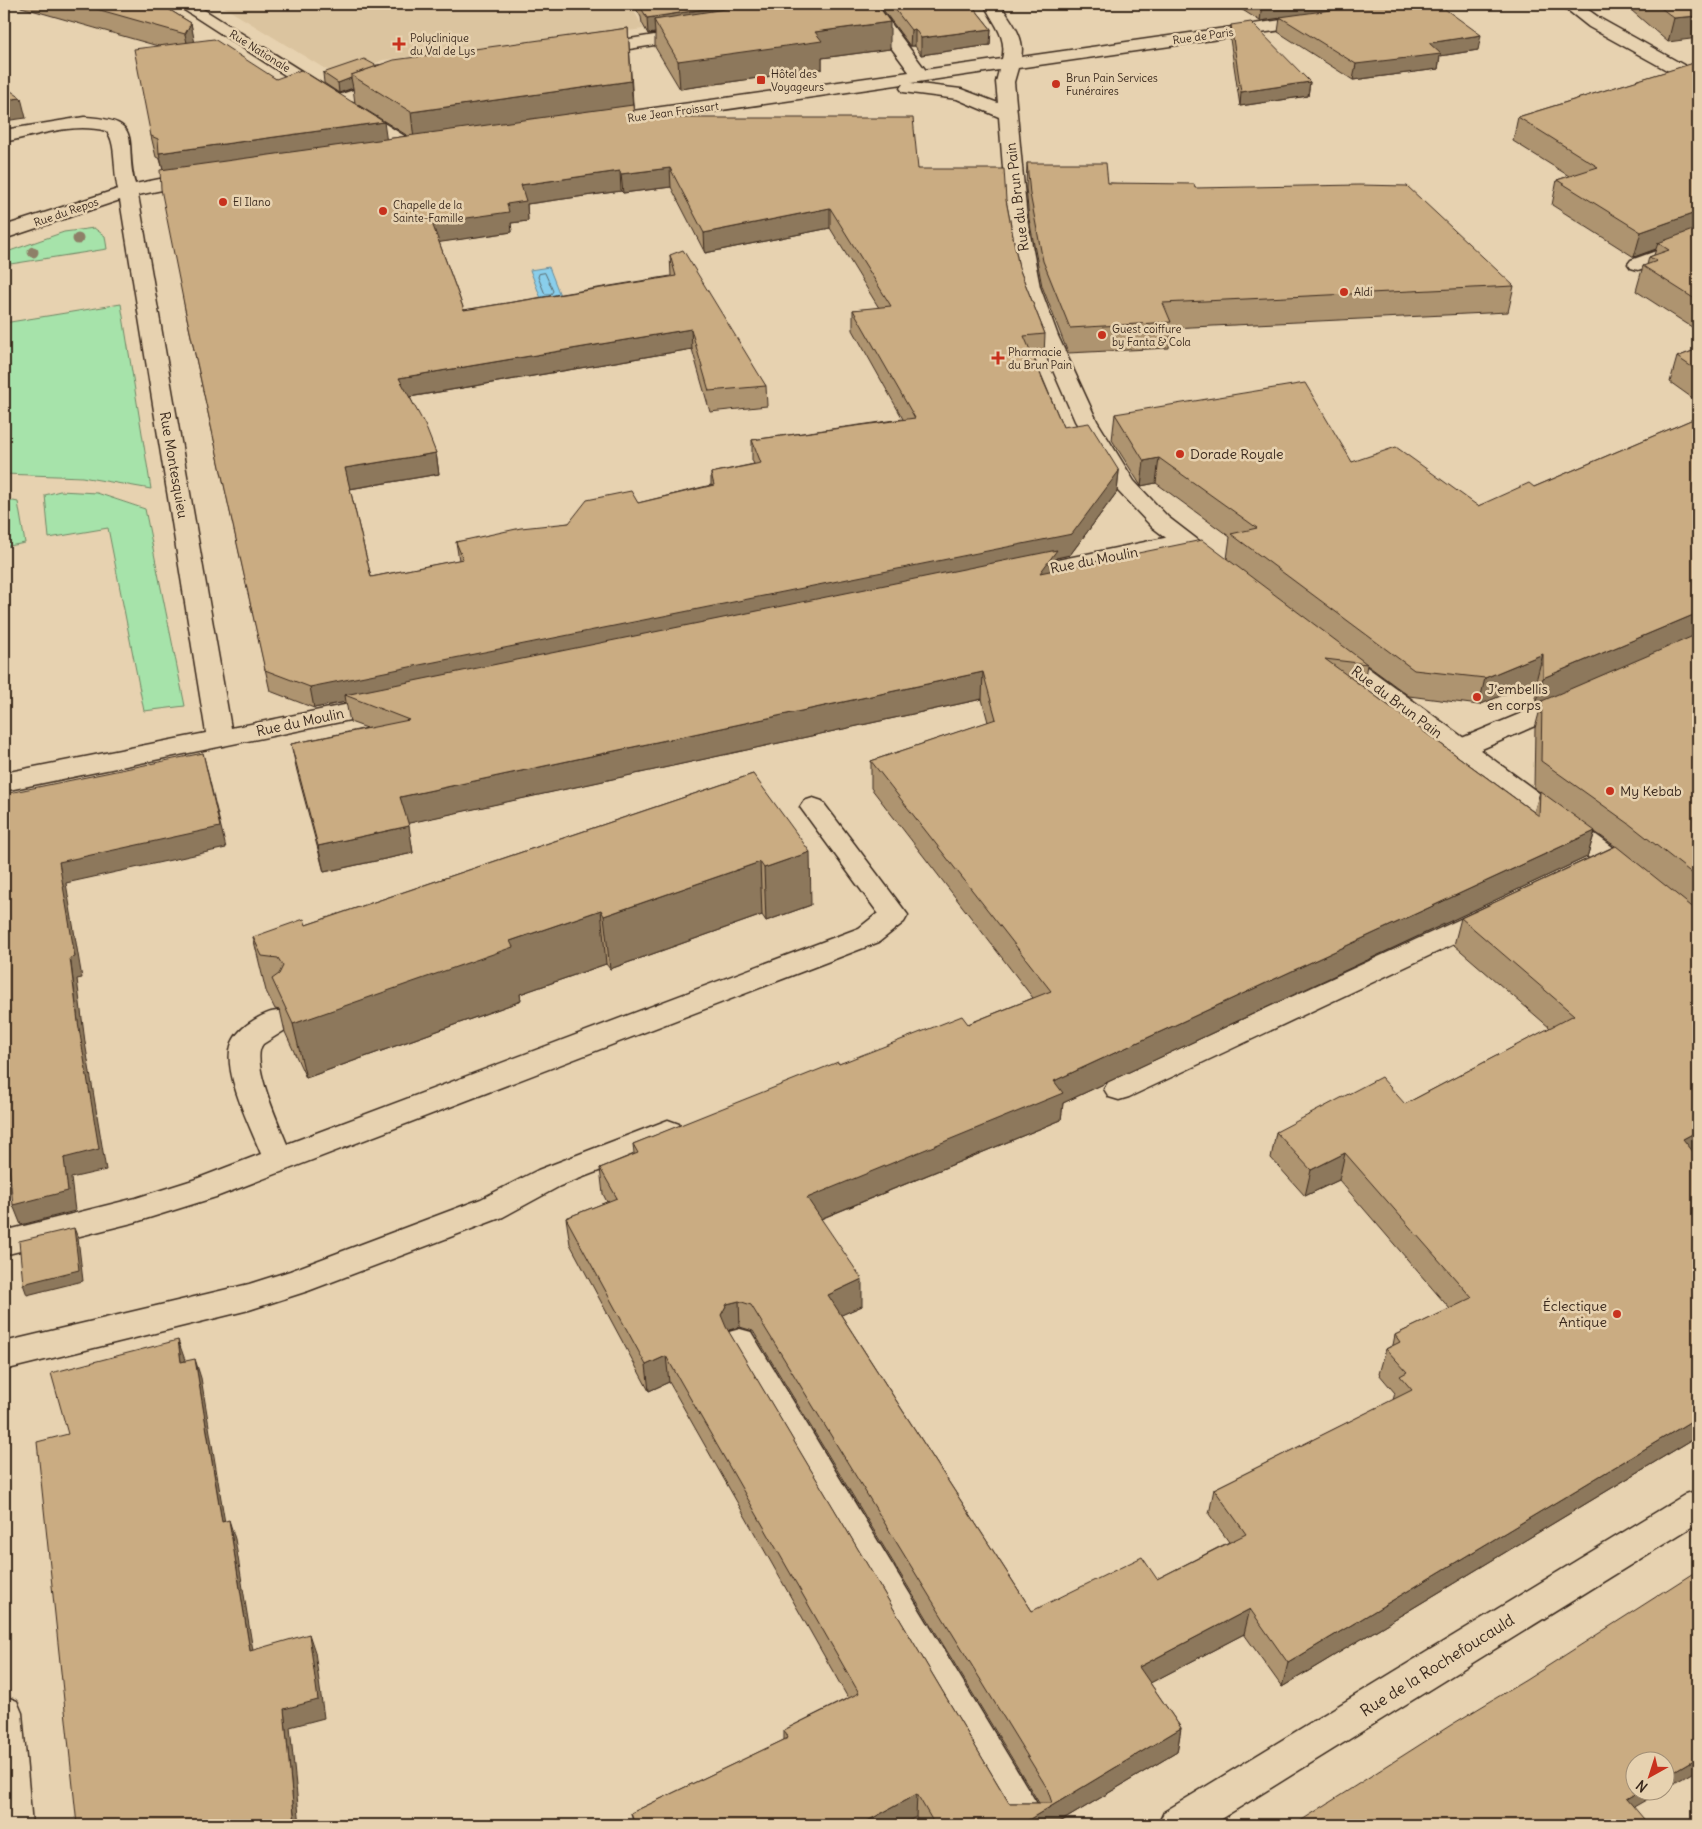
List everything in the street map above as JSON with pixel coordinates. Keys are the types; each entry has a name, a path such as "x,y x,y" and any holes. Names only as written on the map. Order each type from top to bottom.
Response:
{"main road":[{"name":"Rue Nationale","path":"184,4 411,148"},
{"name":"Rue du Brun Pain","path":"992,4 1011,36 1014,48 1005,82 1020,240 1030,287 1048,336 1079,407 1116,472 1139,502 1184,541 1231,576"},
{"path":"1569,4 1594,23 1698,80"},
{"path":"820,14 878,5 921,76"},
{"name":"Rue de Paris","path":"1010,62 1338,17"},
{"path":"578,52 714,31"},
{"name":"Rue Jean Froissart","path":"584,124 1010,62"},
{"path":"338,101 403,80"},
{"path":"842,87 942,90 976,99 1008,114"},
{"name":"Rue Montesquieu","path":"4,136 75,124 107,124 115,128 120,134 123,172 128,191 220,738"},
{"path":"384,151 448,143"},
{"path":"128,191 167,181 215,175"},
{"name":"Rue du Repos","path":"4,234 128,191"},
{"path":"1638,264 1698,242"},
{"name":"Rue du Moulin","path":"994,580 1184,541"},
{"name":"Rue du Brun Pain","path":"1316,640 1459,749 1610,858 1646,887"},
{"path":"1459,749 1589,692"},
{"name":"Rue du Moulin","path":"4,782 402,701"},
{"path":"4,1243 171,1200 869,934 894,915 813,807"},
{"path":"1584,870 1610,858"},
{"path":"1120,1089 1518,902"},
{"path":"279,1160 246,1072 243,1055 251,1037 280,1020"},
{"path":"4,1356 249,1297 296,1282 492,1208 558,1174 698,1121"},
{"path":"740,1342 1029,1825"},
{"name":"Rue de la Rochefoucauld","path":"1177,1825 1698,1506"},
{"path":"4,1713 13,1825"}],"shaded area":[{"name":"Polyclinique du Val de Lys","path":"219,4 630,4 644,29 383,60 340,78"}],"green space":[{"path":"94,228 105,236 107,249 4,265 4,253 64,232"},
{"path":"121,304 151,489 82,477 4,474 4,323"},
{"path":"60,491 97,493 145,509 185,706 144,711 108,528 49,538 45,495"},
{"path":"4,499 18,502 25,543 4,547"}],"water":[{"path":"549,267 561,298 542,301 530,270"}],"building":[{"path":"79,4 160,4 191,23 185,34"},
{"path":"642,4 738,4 647,18 640,6 645,8"},
{"path":"757,4 877,4 890,22 815,32 822,41 678,61 654,20"},
{"path":"891,4 971,4 991,29 921,38 915,29 911,30"},
{"path":"1373,4 1438,4 1481,35 1429,43 1441,54 1356,64 1280,17"},
{"path":"1656,4 1698,4 1698,16 1674,18"},
{"path":"1251,22 1310,82 1241,92 1231,25"},
{"path":"628,28 631,81 411,112 351,75 394,60"},
{"path":"214,39 276,79 301,70 384,122 159,153 158,139 151,136 134,49"},
{"path":"364,59 377,66 351,75 351,78 338,83 323,73"},
{"path":"1698,62 1698,212 1641,232 1557,180 1598,167 1518,117"},
{"path":"4,86 21,98 4,100"},
{"path":"633,105 634,118 913,118 918,169 1004,169 1006,200 1019,268 1045,334 1024,336 1063,427 1089,423 1119,471 1072,534 310,687 265,670 185,309 161,189 160,170","holes":["670,168 704,233 830,208 891,306 853,310 915,418 752,440 761,463 711,473 714,485 638,503 631,491 587,500 569,523 521,528 456,542 463,559 371,577 345,468 436,453 425,425 399,378 691,329 709,391 766,386 683,250 670,255 676,276 464,310 432,223 509,212 507,204 526,201 521,185 620,171 621,174"]},
{"path":"1027,163 1106,163 1108,183 1194,184 1195,188 1407,186 1514,286 1163,303 1171,322 1070,328 1043,261 1030,194"},
{"path":"1698,228 1698,301 1643,266 1657,261 1649,257 1669,250 1658,243"},
{"path":"1698,349 1698,371 1677,357"},
{"path":"1305,383 1352,462 1396,447 1478,506 1529,483 1534,487 1698,417 1698,613 1543,678 1543,654 1485,678 1414,670 1231,534 1257,528 1159,458 1144,461 1115,414"},
{"path":"1202,540 1367,664 1325,659 1539,816 1540,791 1595,831 1054,1081 1063,1093 807,1198 862,1279 828,1295 1032,1611 1142,1557 1157,1579 1246,1534 1214,1489 1412,1390 1400,1376 1407,1372 1386,1349 1400,1342 1395,1335 1472,1298 1345,1153 1311,1170 1276,1132 1381,1077 1405,1104 1574,1015 1461,918 1616,846 1698,910 1698,1131 1683,1139 1698,1158 1698,1417 1288,1663 1250,1609 1139,1667 1181,1728 1020,1825 935,1825 917,1794 860,1825 626,1825 634,1822 631,1813 788,1738 784,1730 859,1693 666,1356 646,1365 566,1218 617,1198 600,1168 638,1153 633,1144 838,1062 839,1064 962,1016 968,1024 1051,991 871,761 996,719 983,672 400,797 409,826 318,846 291,744 409,720 345,695 1057,550 1040,573","holes":["739,1301 751,1305 1047,1788 1052,1803 1009,1803 726,1327 721,1315 727,1304"]},
{"path":"1698,634 1698,878 1628,823 1541,761 1542,701"},
{"path":"203,753 220,827 59,862 75,957 70,958 78,1022 99,1149 64,1158 68,1191 13,1205 4,1119 4,794"},
{"path":"753,774 810,852 764,868 760,862 604,916 601,910 510,941 513,947 293,1024 272,979 279,974 283,966 278,958 262,956 253,937 304,919 306,925"},
{"path":"74,1228 79,1270 23,1284 19,1241"},
{"path":"178,1340 181,1362 195,1359 222,1522 229,1520 250,1651 309,1634 318,1700 284,1709 295,1825 77,1825 37,1442 68,1434 51,1373"},
{"path":"1698,1570 1698,1757 1674,1771 1674,1752 1624,1752 1624,1802 1630,1802 1649,1825 1294,1825 1451,1725 1526,1680"}],"place":[{"name":"Polyclinique du Val de Lys","path":"399,44"},
{"name":"Hôtel des Voyageurs","path":"761,80"},
{"name":"Brun Pain Services Funéraires","path":"1056,84"},
{"name":"El Ilano","path":"223,202"},
{"name":"Chapelle de la Sainte-Famille","path":"383,211"},
{"name":"Aldi","path":"1344,292"},
{"name":"Guest coiffure by Fanta & Cola","path":"1102,335"},
{"name":"Pharmacie du Brun Pain","path":"998,358"},
{"name":"Dorade Royale","path":"1180,454"},
{"name":"J’embellis en corps","path":"1477,697"},
{"name":"My Kebab","path":"1610,791"},
{"name":"Éclectique Antique","path":"1617,1314"}]}
